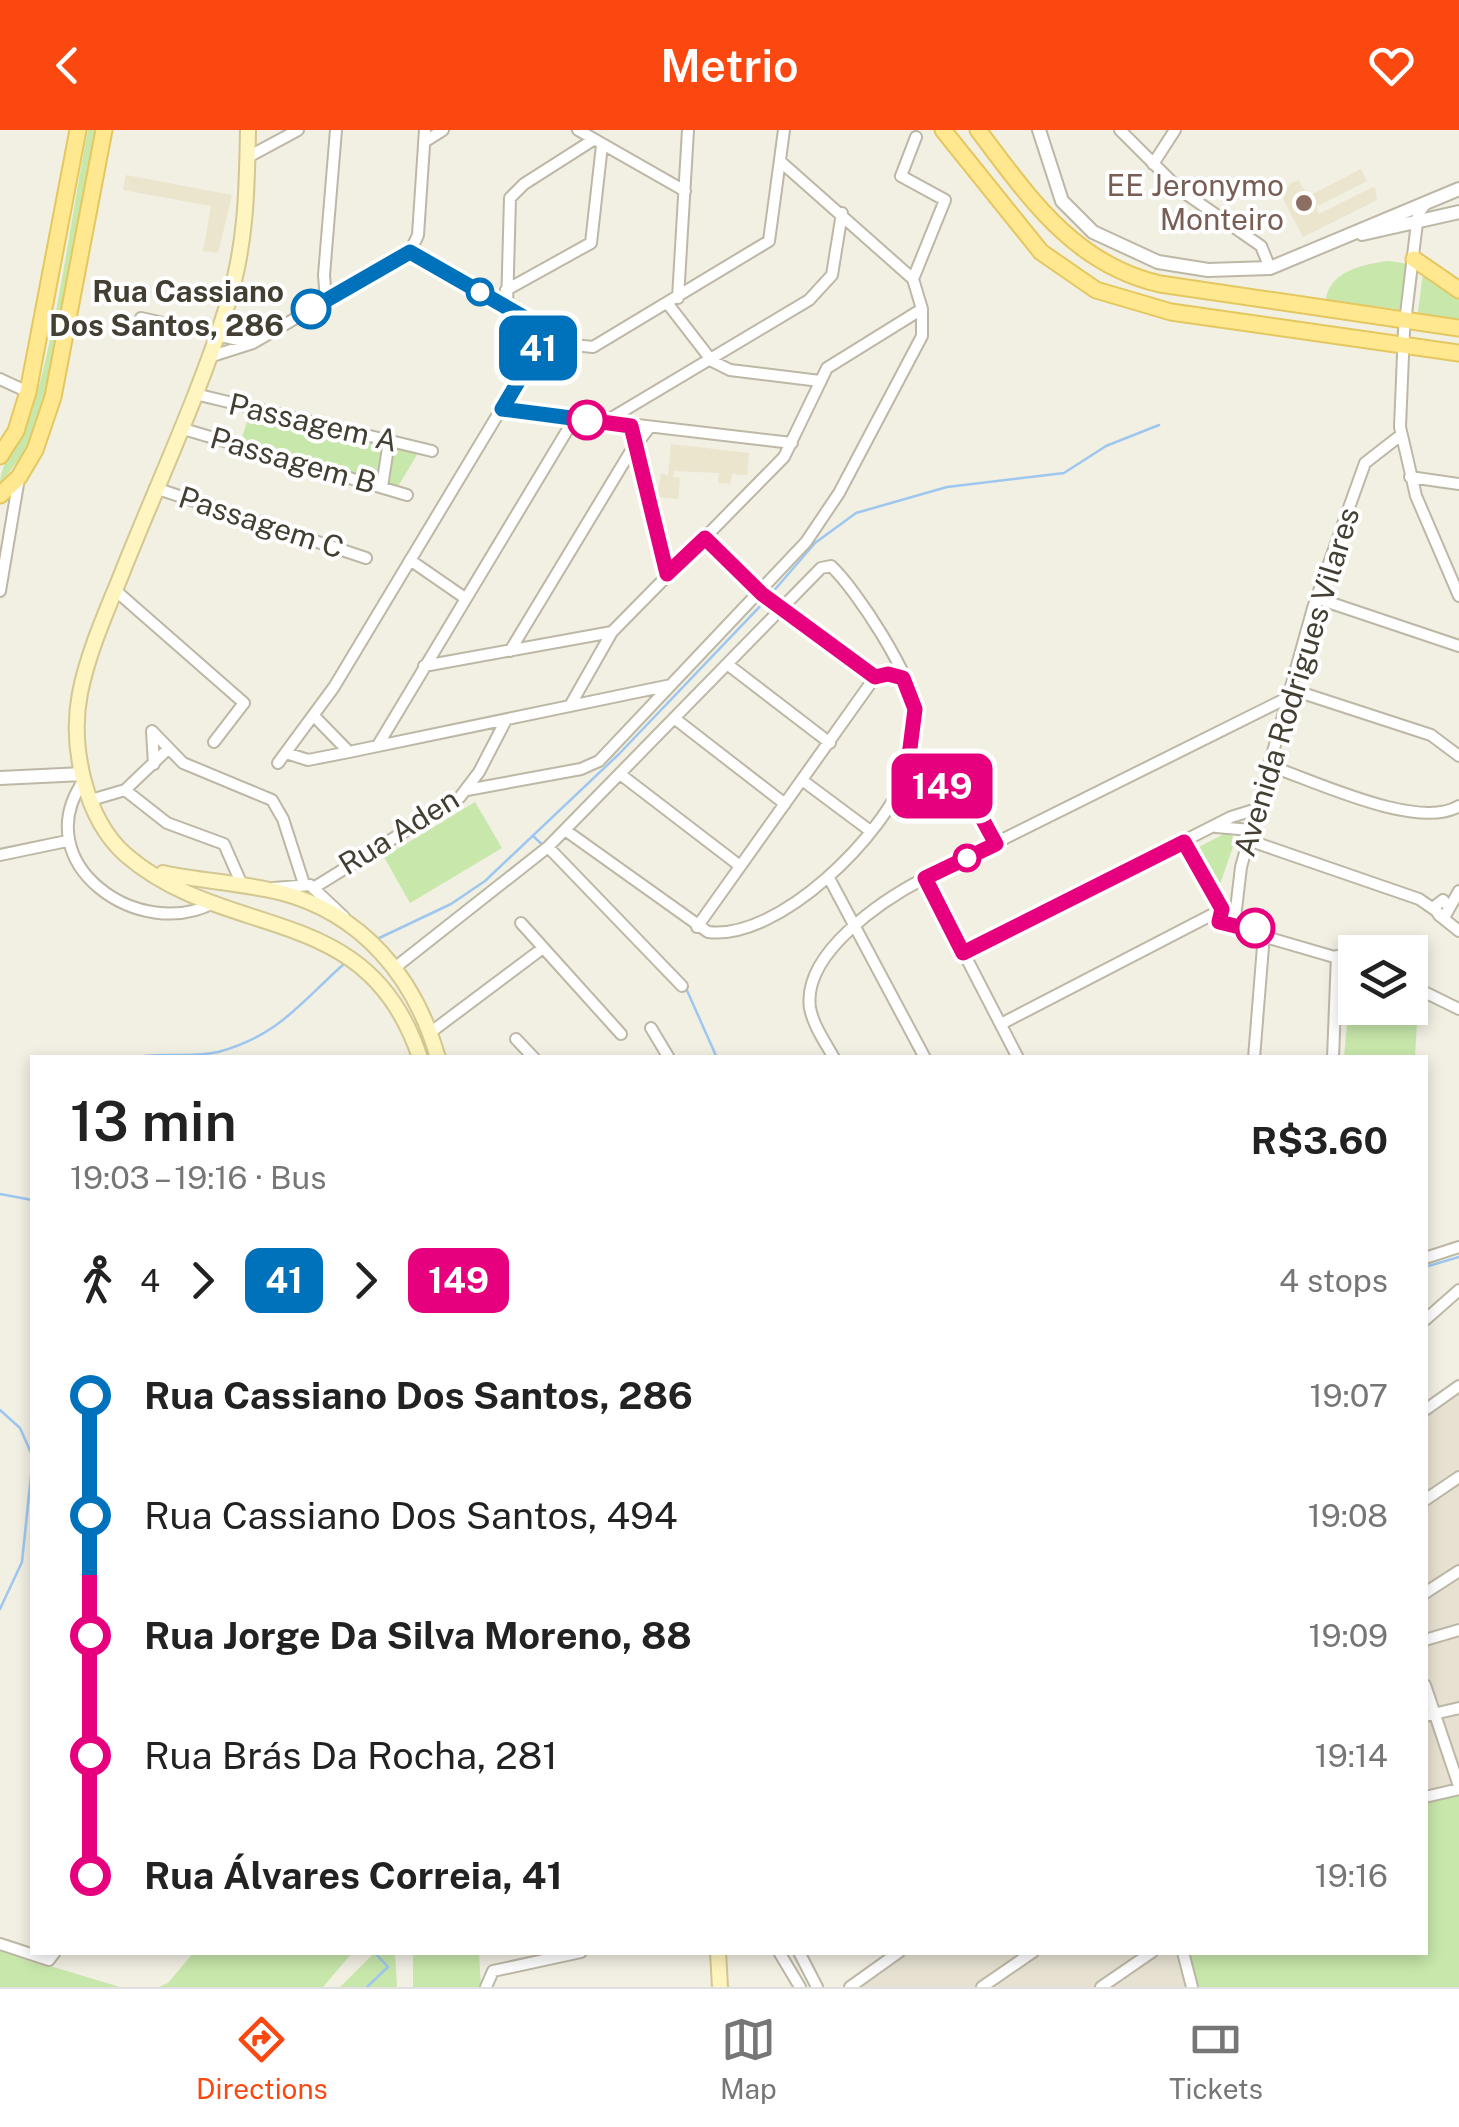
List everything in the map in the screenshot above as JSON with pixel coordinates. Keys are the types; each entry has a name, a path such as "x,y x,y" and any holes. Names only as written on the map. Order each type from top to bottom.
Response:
{"main road":[{"path":"0,456 16,430 28,392 78,130"},
{"path":"0,496 19,476 43,433 104,130"},
{"path":"248,130 245,235 216,339 115,590 80,694 83,773 91,800 114,843 148,870 344,953 372,974 400,1010 417,1055"},
{"path":"943,130 1041,252 1096,290 1171,312 1456,353"},
{"path":"978,130 1055,227 1109,268 1160,284 1459,328"},
{"path":"1414,259 1459,290"},
{"path":"148,870 295,897 348,922 396,966 430,1032 437,1055"},
{"path":"240,910 236,897 243,887"},
{"path":"372,974 388,974 396,966"},
{"path":"718,1955 720,1987"}],"street":[{"path":"248,157 298,130"},
{"path":"330,298 324,275 336,130"},
{"path":"209,357 252,343 410,252 418,234 424,136 444,130"},
{"path":"578,130 685,191"},
{"path":"688,130 673,301 712,361 730,370 820,381"},
{"path":"410,252 587,349 769,241 784,130"},
{"path":"1039,130 1062,200 1093,232 1158,262 1264,270 1459,190"},
{"path":"1120,130 1198,204 1260,246 1264,270"},
{"path":"1153,164 1175,130"},
{"path":"913,278 945,200 901,176 916,137"},
{"path":"506,290 591,243 598,143"},
{"path":"507,307 510,198 524,184 598,143"},
{"path":"467,790 581,769 599,761 763,595 840,493 917,348 922,309 913,278 781,162"},
{"path":"1428,201 1420,208 1405,320 1401,435 1410,477 1459,596"},
{"path":"1321,246 1459,212"},
{"path":"603,422 712,361 820,290 837,258 842,213"},
{"path":"571,704 612,632 775,468 792,443 830,365 922,309"},
{"path":"141,318 216,339 252,343"},
{"path":"278,764 315,717 548,331"},
{"path":"0,379 28,392"},
{"name":"Passagem A","path":"195,394 432,451"},
{"path":"502,409 792,443"},
{"path":"378,746 574,419"},
{"path":"631,426 667,574"},
{"name":"Passagem B","path":"180,428 406,495"},
{"path":"510,651 634,445 649,428"},
{"name":"Avenida Rodrigues Vilares","path":"1226,915 1316,598 1366,463 1401,435"},
{"path":"382,487 389,441"},
{"path":"0,591 19,476"},
{"path":"1410,477 1459,484"},
{"name":"Passagem C","path":"155,488 366,558"},
{"path":"705,538 763,595 875,677 901,675"},
{"path":"410,560 465,598"},
{"path":"396,966 548,846 779,607 821,568 831,566 860,601 915,709 907,772 868,830 828,878 793,905 752,927 718,933 697,927 565,830"},
{"path":"115,590 244,703 214,742"},
{"path":"1316,598 1459,646"},
{"path":"424,666 612,632"},
{"path":"727,664 830,743"},
{"path":"697,927 875,677"},
{"path":"286,753 308,760 672,685"},
{"path":"832,1055 812,1014 811,991 823,962 856,925 889,898 1289,694 1431,735 1459,756"},
{"path":"315,717 349,752"},
{"path":"674,718 785,804"},
{"name":"Rua Aden","path":"309,886 441,812 467,790 506,720"},
{"path":"154,764 151,731 167,750 195,769 272,800 309,886 348,922"},
{"path":"91,800 125,790 167,750"},
{"path":"1270,766 1409,812 1442,815 1459,806"},
{"path":"0,769 83,773"},
{"path":"907,772 972,800 996,844"},
{"path":"0,778 83,773"},
{"path":"83,773 70,808 67,841 83,873 133,907 176,916 216,902"},
{"path":"620,774 740,866"},
{"path":"802,780 868,830"},
{"path":"125,790 168,823 224,844 243,887"},
{"path":"963,953 1257,809"},
{"path":"1216,827 1250,835 1442,907 1459,922"},
{"path":"0,854 67,841"},
{"path":"1184,842 1226,915 1262,933 1337,956 1333,1055"},
{"path":"548,846 682,986"},
{"path":"828,878 924,1055"},
{"path":"925,878 1016,1055"},
{"path":"268,890 309,886"},
{"path":"1442,907 1459,892"},
{"path":"1442,907 1459,930"},
{"path":"1001,1024 1200,924 1226,915"},
{"path":"520,923 622,1034"},
{"path":"1254,1055 1262,933"},
{"path":"430,1032 543,948"},
{"path":"1428,994 1459,1009"},
{"path":"651,1028 667,1055"},
{"path":"516,1039 529,1055"},
{"path":"1428,1257 1459,1246"},
{"path":"1428,1317 1459,1290"},
{"path":"1428,1408 1459,1386"},
{"path":"1428,1498 1459,1478"},
{"path":"1428,1591 1459,1571"},
{"path":"1428,1639 1459,1630"},
{"path":"1428,1797 1459,1788 1430,1715 1459,1708"},
{"path":"0,1944 30,1951"},
{"path":"486,1987 493,1971 567,1955"},
{"path":"781,1955 800,1987"},
{"path":"800,1955 817,1987"},
{"path":"850,1987 892,1955"},
{"path":"982,1987 1030,1955"},
{"path":"1101,1987 1148,1955"},
{"path":"1184,1955 1192,1987"}],"shaded area":[{"name":"EE Jeronymo Monteiro","path":"1361,169 1367,181 1316,207 1319,214 1375,187 1377,200 1303,237 1281,195 1290,184 1298,180 1309,196"},
{"path":"126,175 232,195 218,253 203,251 211,206 123,190"},
{"path":"671,444 749,453 747,475 732,474 730,484 718,483 719,473 674,471 673,477 680,478 678,499 657,497 661,473 668,476"},
{"path":"1459,1387 1459,1987 851,1987 898,1955 1428,1955 1428,1409"}],"green space":[{"path":"88,130 98,130 48,403 33,441 0,484 4,465 30,418 42,374"},
{"path":"1389,261 1409,264 1403,310 1326,300 1334,282 1349,271"},
{"path":"1423,273 1459,296 1459,325 1428,321 1418,312"},
{"path":"250,413 418,453 397,488 240,443"},
{"path":"475,802 502,848 410,903 384,857"},
{"path":"1230,833 1235,841 1219,887 1197,848"},
{"path":"1347,1025 1417,1025 1415,1055 1344,1055"},
{"path":"1459,1789 1459,1987 1194,1987 1186,1955 1428,1955 1428,1796"},
{"path":"0,1951 120,1987 0,1987"},
{"path":"191,1955 350,1955 323,1987 159,1987 168,1983"},
{"path":"372,1955 395,1955 397,1987 340,1987"},
{"path":"413,1955 479,1955 481,1987 413,1987"}],"waterway":[{"path":"771,594 815,543 856,513 947,487 1064,473 1106,446 1159,425"},
{"path":"375,940 451,904 485,881 619,754 766,600"},
{"path":"533,836 545,847"},
{"path":"152,1055 207,1054 258,1036 288,1016 345,963"},
{"path":"685,986 716,1055"},
{"path":"0,1194 30,1200"},
{"path":"1428,1266 1459,1257"},
{"path":"0,1410 20,1428 30,1450"},
{"path":"0,1609 22,1562 30,1485"},
{"path":"367,1987 388,1967 377,1955"}],"bus line":[{"name":"41","path":"311,309 410,252 548,331 502,409 587,420"},
{"name":"149","path":"587,420 631,426 667,574 705,538 762,594 875,677 901,675 915,709 907,772 972,800 996,844 925,878 963,953 1184,842 1222,909 1217,915 1219,922 1260,932 1255,928"}],"place":[{"name":"EE Jeronymo Monteiro","path":"1304,203"},
{"name":"Rua Cassiano Dos Santos, 286","path":"311,309"}]}
